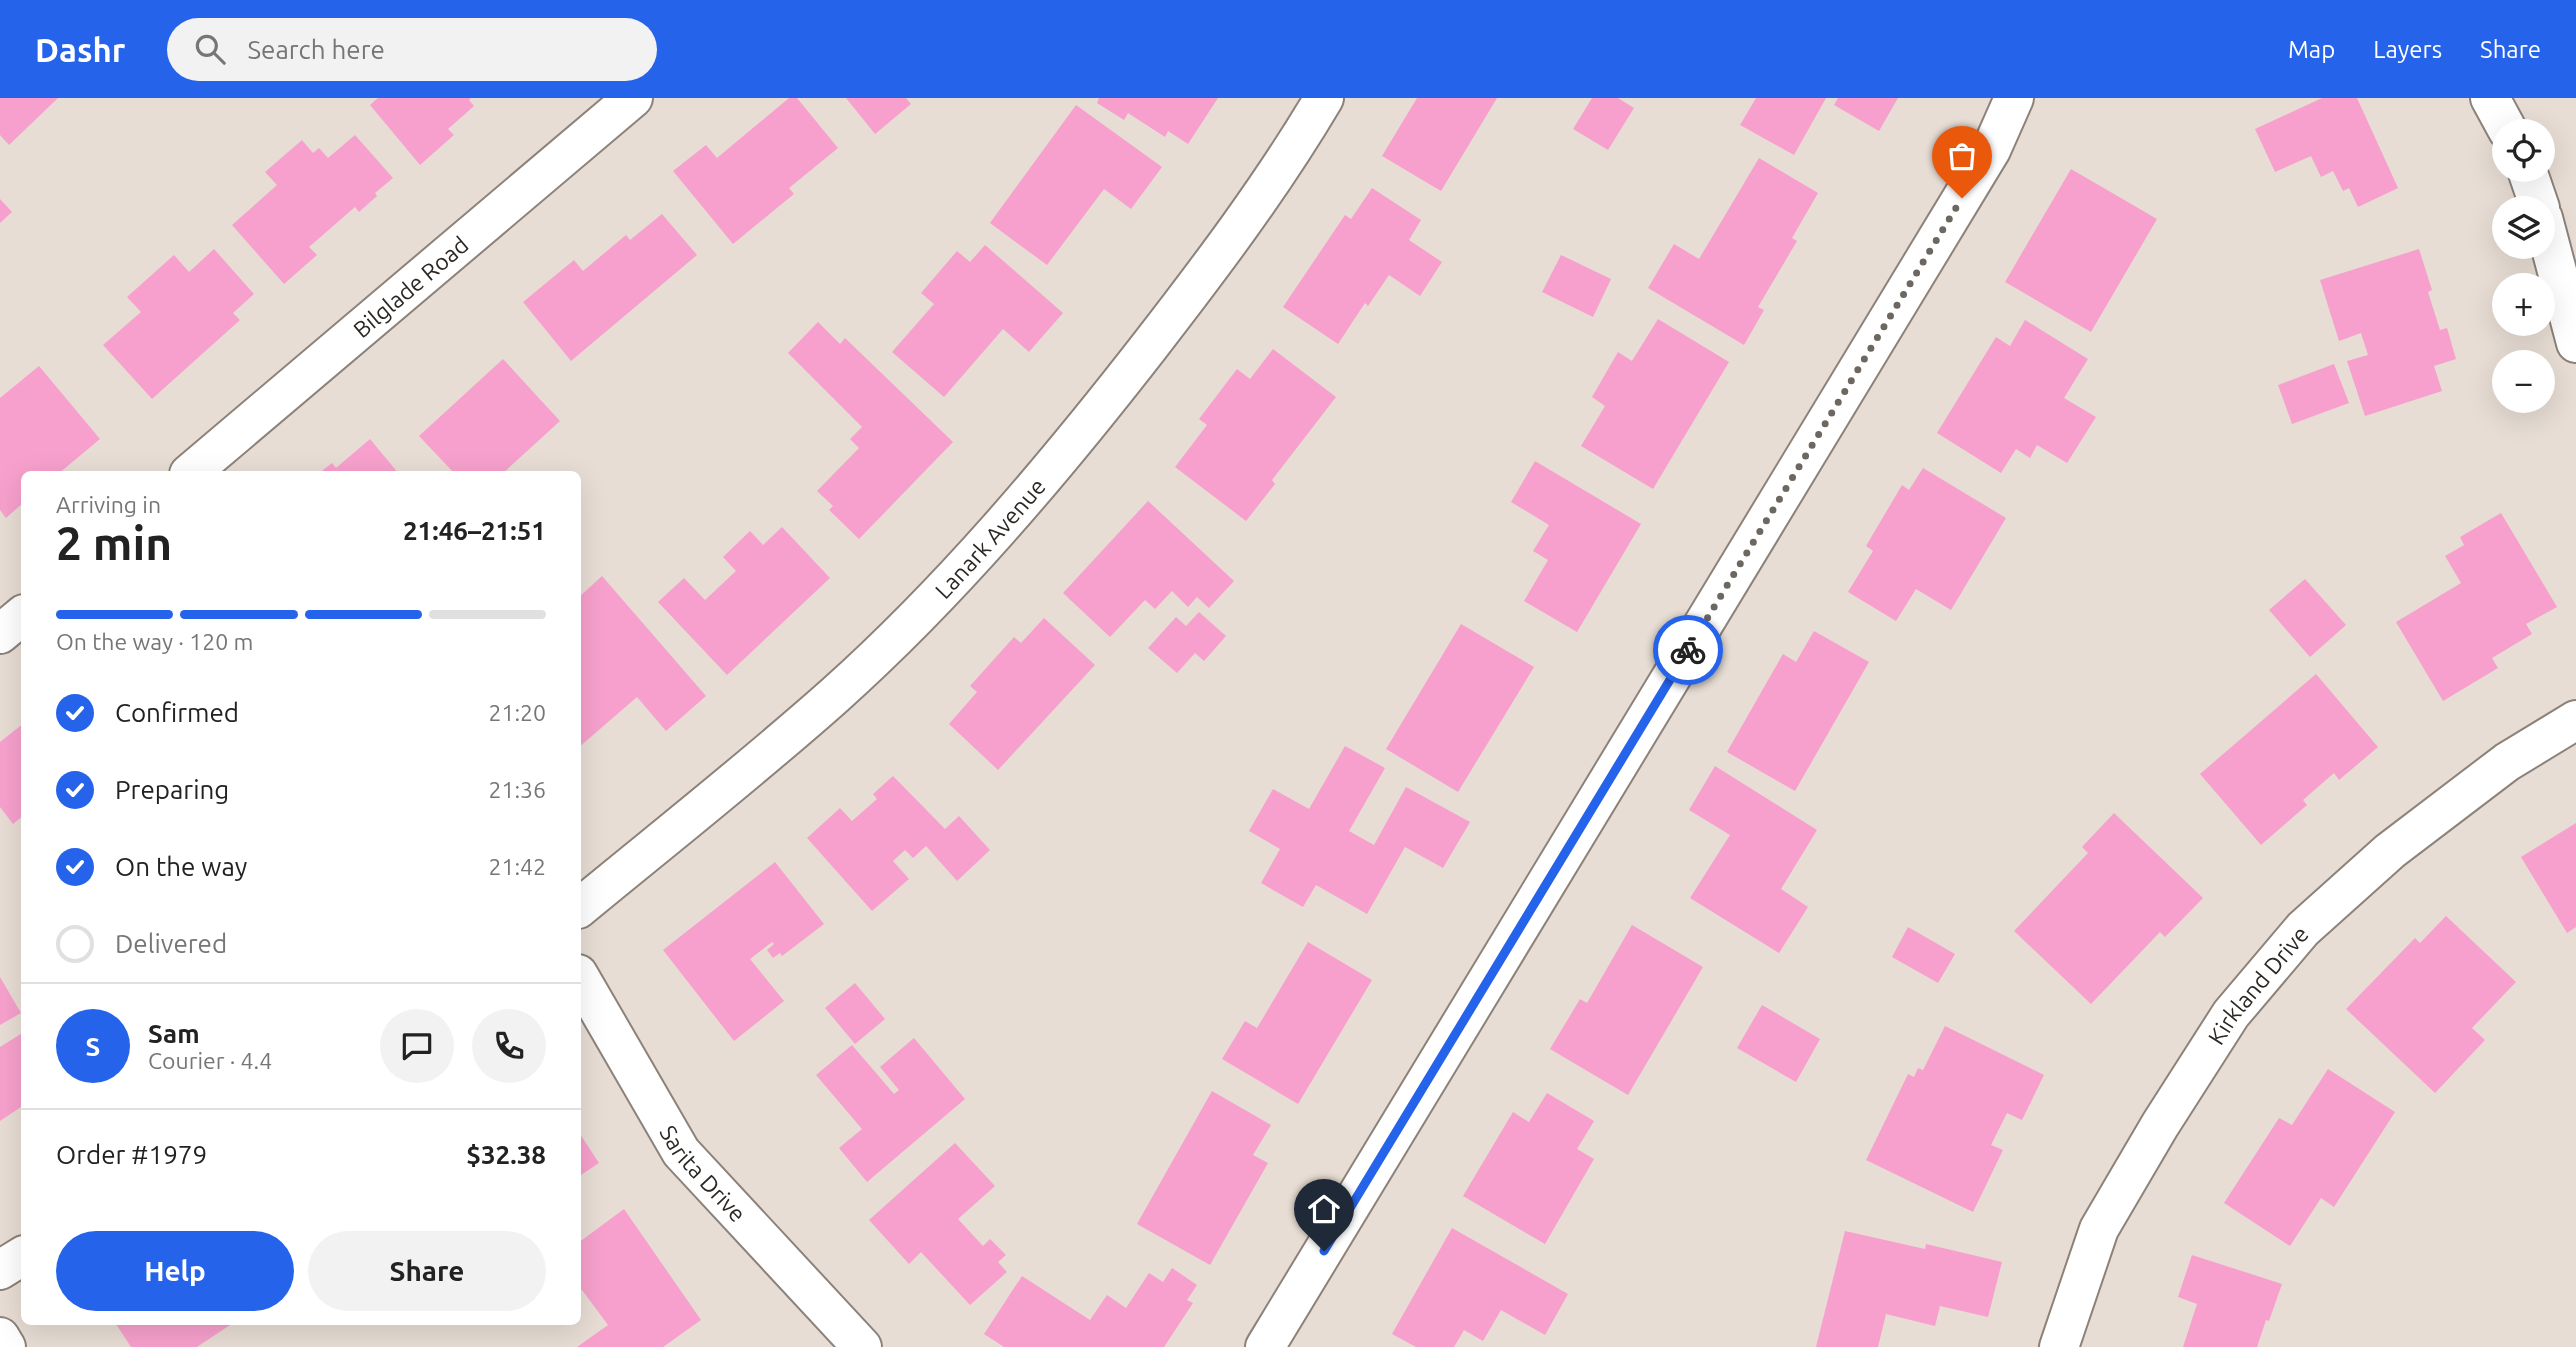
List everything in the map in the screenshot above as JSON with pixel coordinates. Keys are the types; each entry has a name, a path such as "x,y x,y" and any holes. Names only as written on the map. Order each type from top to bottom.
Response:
{"street":[{"name":"Bilglade Road","path":"193,471 633,98"},
{"name":"Lanark Avenue","path":"581,906 836,694 908,625 978,550 1064,452 1183,302 1259,197 1324,98"},
{"path":"1265,1347 1984,162 2014,98"},
{"path":"2490,98 2501,119"},
{"path":"2554,259 2576,343"},
{"path":"0,634 21,616"},
{"name":"Kirkland Drive","path":"2059,1347 2099,1230 2160,1125 2231,1014 2303,929 2390,851 2507,762 2576,720"},
{"name":"Sarita Drive","path":"581,979 681,1152 862,1347"},
{"path":"0,1270 21,1257"},
{"path":"0,1336 6,1347"}],"building":[{"path":"0,98 58,98 9,145 0,135"},
{"path":"378,98 471,98 469,100 474,106 448,129 454,135 420,165 370,105"},
{"path":"789,98 797,98 838,148 789,188 794,194 733,244 673,171 706,145 717,158"},
{"path":"846,98 906,98 911,104 875,134"},
{"path":"1099,98 1218,98 1188,144 1168,131 1165,137 1128,113 1124,120 1097,103"},
{"path":"1417,98 1497,98 1441,191 1382,156"},
{"path":"1592,98 1618,98 1634,108 1608,150 1573,129"},
{"path":"1756,98 1826,98 1794,155 1740,125"},
{"path":"1838,98 1898,98 1879,131 1834,105"},
{"path":"2322,98 2357,98 2398,188 2358,207 2349,188 2343,191 2333,171 2321,177 2311,156 2275,172 2255,129"},
{"path":"1076,105 1162,167 1131,209 1104,189 1047,265 990,223"},
{"path":"355,135 393,178 375,193 377,196 359,212 355,207 309,247 317,255 284,284 232,225 277,185 265,172 302,140 313,153 319,148 328,158"},
{"path":"1759,158 1818,193 1792,238 1797,241 1758,307 1764,310 1744,345 1648,288 1674,244 1699,259"},
{"path":"2071,169 2157,219 2091,332 2005,282"},
{"path":"1372,188 1421,220 1409,240 1442,262 1420,296 1389,275 1368,306 1365,303 1338,344 1283,307 1345,215 1351,219"},
{"path":"0,199 12,212 0,223"},
{"path":"662,214 697,255 571,361 523,302 574,260 583,271 626,235 630,240"},
{"path":"985,245 1063,313 1029,352 1003,329 944,397 892,352 934,304 921,293 957,251 970,262"},
{"path":"214,249 254,294 233,313 240,320 152,399 103,345 141,312 127,297 174,255 189,272"},
{"path":"2419,249 2432,290 2428,292 2440,330 2447,328 2456,359 2434,366 2442,391 2365,416 2347,361 2368,355 2361,333 2339,341 2320,280"},
{"path":"1561,255 1611,279 1593,317 1542,292"},
{"path":"1658,319 1729,362 1653,489 1581,446 1605,406 1592,397 1618,352 1632,361"},
{"path":"2025,320 2088,359 2064,398 2096,417 2067,463 2037,445 2030,458 2016,449 2001,473 1937,433 1996,337 2010,346"},
{"path":"818,322 840,344 845,338 953,442 859,539 829,510 833,506 817,491 859,448 850,439 862,427 788,353"},
{"path":"1273,349 1336,397 1272,480 1275,484 1246,521 1175,467 1207,425 1199,419 1237,369 1250,379"},
{"path":"503,359 560,421 505,471 452,471 419,436"},
{"path":"2334,364 2349,403 2292,424 2278,385"},
{"path":"39,366 100,439 62,471 21,471 21,505 6,518 0,510 0,398"},
{"path":"370,439 397,471 322,471 332,463 336,468"},
{"path":"1535,461 1641,524 1577,632 1524,601 1548,560 1533,551 1549,525 1511,502"},
{"path":"1923,468 2006,518 1951,610 1916,589 1896,621 1848,592 1873,551 1866,546 1902,485 1909,490"},
{"path":"1148,501 1234,581 1209,608 1197,597 1188,607 1172,591 1155,609 1145,600 1110,637 1063,593"},
{"path":"2501,513 2557,607 2526,624 2532,634 2492,658 2498,668 2443,701 2396,622 2461,583 2445,556 2464,545 2460,537"},
{"path":"782,527 830,578 727,675 658,602 684,578 705,600 736,571 723,557 750,531 763,545"},
{"path":"602,576 706,696 666,731 637,697 581,745 581,595"},
{"path":"2305,579 2346,625 2310,657 2269,610"},
{"path":"1199,612 1226,636 1204,661 1195,653 1177,673 1148,648 1176,617 1186,626"},
{"path":"1044,618 1095,665 998,770 949,724 977,692 970,686 1014,637 1021,643"},
{"path":"1461,624 1534,667 1458,792 1386,749"},
{"path":"1814,631 1869,662 1795,791 1727,752 1783,654 1796,662"},
{"path":"2316,674 2378,747 2339,780 2334,773 2303,800 2307,805 2261,845 2200,774"},
{"path":"21,725 21,817 13,824 0,807 0,742"},
{"path":"1345,746 1385,768 1349,831 1374,845 1406,787 1470,822 1443,868 1405,847 1367,914 1316,885 1303,907 1261,883 1280,849 1249,831 1273,789 1309,809"},
{"path":"1715,766 1817,830 1781,889 1808,907 1779,953 1690,898 1730,835 1689,810"},
{"path":"893,776 945,829 959,816 990,850 957,881 926,846 913,858 905,850 893,861 909,879 872,911 807,838 840,808 852,821 877,799 873,794"},
{"path":"2114,813 2203,898 2165,937 2160,932 2091,1004 2014,931 2088,853 2082,847"},
{"path":"2576,823 2576,927 2567,933 2521,857"},
{"path":"775,862 824,924 782,956 780,953 773,958 767,950 774,944 772,942 750,959 784,1001 734,1041 663,950"},
{"path":"2446,916 2516,982 2472,1028 2485,1040 2435,1093 2346,1009 2415,938 2420,943"},
{"path":"1632,925 1703,967 1628,1095 1550,1049 1580,999 1587,1003"},
{"path":"1908,927 1955,954 1938,983 1892,957"},
{"path":"1308,942 1372,980 1298,1104 1222,1059 1245,1021 1257,1028"},
{"path":"0,977 21,1013 0,1025"},
{"path":"855,983 885,1019 855,1044 825,1008"},
{"path":"1762,1005 1820,1039 1796,1082 1737,1048"},
{"path":"1945,1026 2044,1075 2022,1120 2007,1113 1991,1145 2003,1150 1973,1212 1866,1160 1908,1074 1914,1077 1918,1068 1923,1070"},
{"path":"21,1034 21,1107 0,1121 0,1047"},
{"path":"914,1038 965,1099 867,1182 839,1148 862,1129 816,1075 852,1045 894,1094 899,1090 880,1067"},
{"path":"2328,1069 2395,1112 2334,1207 2321,1198 2290,1246 2224,1203 2279,1118 2292,1125"},
{"path":"1212,1091 1271,1125 1253,1155 1268,1163 1210,1265 1137,1224"},
{"path":"1547,1093 1594,1121 1577,1149 1594,1159 1545,1244 1463,1196 1513,1112 1529,1122"},
{"path":"581,1136 599,1163 581,1175"},
{"path":"955,1143 995,1186 958,1219 983,1246 990,1239 1006,1255 998,1262 1007,1272 970,1305 921,1252 909,1264 869,1220"},
{"path":"624,1209 701,1320 663,1347 577,1347 608,1325 581,1291 581,1241"},
{"path":"1452,1228 1568,1294 1545,1335 1501,1310 1483,1341 1464,1330 1454,1347 1416,1347 1392,1334"},
{"path":"1845,1231 1925,1249 1926,1244 2002,1262 1988,1317 1940,1306 1935,1326 1886,1314 1878,1347 1816,1347"},
{"path":"2192,1255 2282,1284 2257,1347 2183,1347 2197,1304 2178,1297"},
{"path":"1172,1268 1197,1285 1187,1300 1193,1303 1164,1347 1004,1347 984,1334 1022,1276 1090,1320 1107,1295 1126,1308 1149,1273 1163,1282"},
{"path":"117,1325 230,1325 197,1347 131,1347"}],"way so far":[{"path":"1688,650 1962,198"}],"route":[{"path":"1324,1251 1688,650"}]}
